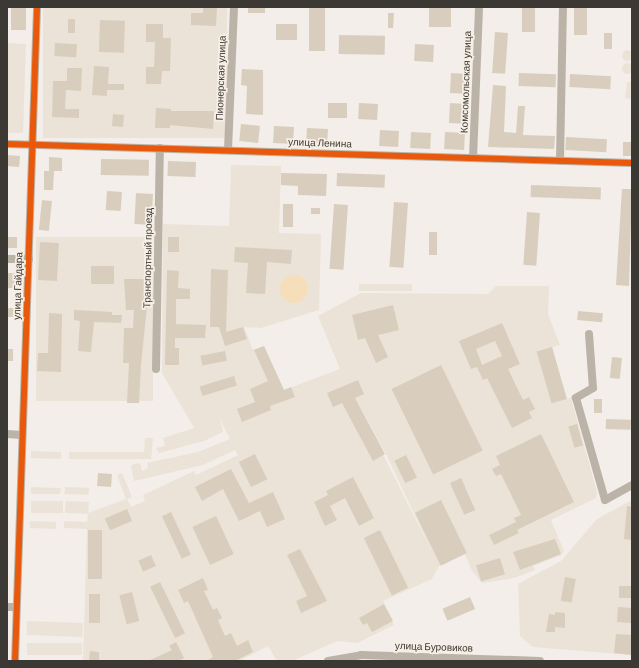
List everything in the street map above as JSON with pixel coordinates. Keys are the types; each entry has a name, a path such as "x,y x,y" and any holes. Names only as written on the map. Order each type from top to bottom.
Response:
{"street":[{"name":"улица Гайдара","path":"15,661 22,435 34,145 37,7"},
{"name":"Пионерская улица","path":"228,150 234,7"},
{"name":"Комсомольская улица","path":"473,158 479,7"},
{"path":"560,161 563,7"},
{"name":"улица Ленина","path":"7,144 632,163"},
{"name":"Транспортный проезд","path":"156,369 160,148"},
{"path":"7,258 29,259"},
{"path":"590,334 592,388 576,398 604,500 632,485"},
{"path":"7,434 22,435"},
{"path":"7,607 16,607"},
{"name":"улица Буровиков","path":"328,661 362,655 540,661"}],"shaded area":[{"path":"43,7 227,7 227,138 43,138"},
{"path":"7,43 26,44 23,133 7,133"},
{"path":"625,50 629,50 631,51 631,59 625,60 622,57 622,53"},
{"path":"627,62 631,64 633,68 631,72 627,74 623,72 621,68 623,64"},
{"path":"627,82 632,82 632,99 625,98"},
{"path":"231,165 281,166 279,233 321,234 319,310 261,328 244,327 253,350 264,346 284,390 340,369 318,316 361,293 488,294 496,286 549,286 548,314 560,345 552,347 567,399 571,398 597,492 596,498 551,520 564,551 561,555 533,566 535,570 514,578 482,583 472,571 465,554 439,566 432,579 383,601 394,625 357,643 337,641 292,661 277,661 268,646 239,661 83,661 87,529 64,528 64,521 87,522 88,514 65,513 66,501 89,502 88,513 126,499 117,475 122,473 132,497 127,499 131,507 145,501 143,495 194,471 196,475 238,455 235,450 203,465 134,481 131,465 140,463 142,471 148,468 147,463 198,452 230,439 220,419 223,432 204,441 159,453 156,448 165,446 163,438 194,428 162,373 163,224 229,226","holes":["357,403 387,456 432,552"]},
{"path":"36,237 153,237 153,401 36,401"},
{"path":"294,275 304,279 308,289 304,299 294,303 284,299 280,289 284,279"},
{"path":"359,284 412,284 412,291 359,291"},
{"path":"145,438 153,438 151,459 69,459 69,452 144,452"},
{"path":"31,451 61,452 61,459 31,458"},
{"path":"31,487 61,488 60,494 31,494"},
{"path":"65,487 89,488 89,495 65,494"},
{"path":"632,500 632,655 533,647 520,636 518,584 561,561 597,519"},
{"path":"31,501 63,501 63,513 31,513"},
{"path":"30,521 56,522 56,529 30,528"},
{"path":"27,621 83,623 82,637 27,635"},
{"path":"27,643 82,643 82,655 27,655"}],"building":[{"path":"11,7 26,7 26,30 11,30"},
{"path":"203,7 217,7 216,26 191,25 191,13 203,13"},
{"path":"248,7 265,7 265,13 248,13"},
{"path":"309,7 325,7 325,51 309,51"},
{"path":"429,7 451,7 451,27 429,27"},
{"path":"522,7 535,7 535,32 522,32"},
{"path":"574,7 587,7 587,35 574,35"},
{"path":"388,13 394,13 393,28 388,28"},
{"path":"68,19 75,19 75,33 68,33"},
{"path":"100,20 125,21 124,53 99,52"},
{"path":"146,24 163,24 163,38 171,38 170,71 162,71 161,84 146,84 146,67 154,67 155,42 146,42"},
{"path":"276,24 297,24 297,40 276,40"},
{"path":"495,32 508,33 505,74 492,73"},
{"path":"604,33 612,33 612,49 604,49"},
{"path":"339,35 385,36 385,55 339,54"},
{"path":"55,43 77,44 76,57 54,56"},
{"path":"415,44 434,45 433,62 414,61"},
{"path":"94,66 109,67 108,84 124,84 124,90 107,90 107,96 92,95"},
{"path":"67,68 82,68 81,91 66,90 65,109 79,109 79,118 52,117 53,81 67,81"},
{"path":"242,69 263,70 263,115 246,114 247,86 241,85"},
{"path":"451,73 468,74 467,94 450,93"},
{"path":"519,73 556,74 556,87 519,86"},
{"path":"570,74 611,76 610,89 569,87"},
{"path":"493,85 506,86 504,132 516,133 518,106 525,106 523,135 555,136 554,149 488,147"},
{"path":"328,103 347,103 347,118 328,118"},
{"path":"359,103 378,104 377,120 358,119"},
{"path":"450,103 467,104 466,124 449,123"},
{"path":"156,108 171,109 171,111 214,111 213,129 170,125 170,128 155,128"},
{"path":"113,114 124,115 123,127 112,126"},
{"path":"241,124 260,126 258,143 239,141"},
{"path":"274,126 294,127 293,144 273,143"},
{"path":"307,128 328,129 327,145 306,144"},
{"path":"380,130 399,131 398,147 379,146"},
{"path":"411,132 431,133 430,149 410,148"},
{"path":"445,132 465,133 464,150 444,149"},
{"path":"566,137 607,139 606,152 565,150"},
{"path":"623,142 632,142 632,156 623,156"},
{"path":"7,155 20,156 19,167 7,166"},
{"path":"49,157 62,158 62,171 54,171 53,190 44,190 44,171 49,171"},
{"path":"101,159 149,160 149,176 101,175"},
{"path":"168,161 196,162 195,177 167,176"},
{"path":"281,173 327,174 326,196 298,195 298,186 281,185"},
{"path":"337,173 385,175 385,188 337,186"},
{"path":"531,185 601,187 601,199 531,197"},
{"path":"622,189 632,189 629,286 616,285"},
{"path":"107,191 122,192 121,211 106,210"},
{"path":"136,193 153,194 151,225 134,224"},
{"path":"42,200 52,201 49,231 39,230"},
{"path":"394,202 408,203 403,268 389,267"},
{"path":"283,204 293,204 293,227 283,227"},
{"path":"334,204 348,205 343,270 329,269"},
{"path":"311,208 320,208 320,214 311,214"},
{"path":"527,212 540,213 536,266 523,265"},
{"path":"429,232 437,232 437,255 429,255"},
{"path":"7,237 17,237 17,248 7,248"},
{"path":"168,237 179,237 179,252 168,252"},
{"path":"40,242 59,243 57,281 38,280"},
{"path":"235,247 292,250 291,264 267,262 265,294 246,293 248,263 234,262"},
{"path":"91,266 114,266 114,284 91,284"},
{"path":"211,269 228,270 226,332 243,327 247,339 225,346 219,327 210,327"},
{"path":"167,270 179,271 178,288 190,289 190,299 176,299 176,324 206,325 205,338 175,338 175,348 179,348 179,365 165,365"},
{"path":"7,273 16,273 16,288 7,288"},
{"path":"124,279 146,279 148,298 141,364 139,403 127,403 129,363 123,363 124,328 133,328 134,310 126,310"},
{"path":"393,305 399,330 378,335 388,357 376,363 365,338 358,340 352,315"},
{"path":"7,308 15,308 15,317 7,317"},
{"path":"74,310 112,312 112,315 122,315 121,323 94,322 91,352 78,351 80,321 74,320"},
{"path":"578,311 603,313 602,322 577,320"},
{"path":"49,313 62,314 61,372 37,371 38,353 48,353"},
{"path":"502,323 520,364 508,369 523,400 529,397 535,409 529,412 532,418 512,428 487,378 483,380 477,367 471,369 459,341","holes":["495,341 502,356 482,365 476,349"]},
{"path":"264,346 284,390 291,387 295,397 270,406 271,410 242,422 237,409 255,402 250,389 268,381 254,350"},
{"path":"552,347 567,399 552,403 537,351"},
{"path":"7,349 13,349 13,361 7,361"},
{"path":"225,351 227,361 202,366 200,356"},
{"path":"612,357 622,358 620,379 610,378"},
{"path":"441,365 483,450 433,474 392,389"},
{"path":"234,376 237,386 202,396 200,387"},
{"path":"358,380 364,394 355,398 385,454 373,461 342,403 333,407 327,393"},
{"path":"594,399 602,399 602,413 594,413"},
{"path":"606,419 631,420 631,430 606,429"},
{"path":"577,424 583,445 574,448 568,426"},
{"path":"541,434 574,502 517,530 519,533 494,545 489,535 516,522 514,518 521,515 501,474 496,476 492,469 500,465 496,456"},
{"path":"255,454 267,479 251,487 239,462"},
{"path":"406,455 417,477 405,483 394,461"},
{"path":"231,469 249,503 273,492 285,519 267,527 260,511 239,521 223,489 202,501 195,487"},
{"path":"98,473 112,474 111,487 97,486"},
{"path":"353,477 374,518 359,526 345,498 330,506 337,520 325,526 314,502 328,495 326,491"},
{"path":"461,478 475,510 464,515 450,483"},
{"path":"441,500 467,553 441,566 415,513"},
{"path":"627,506 632,507 632,540 624,539"},
{"path":"127,509 132,521 110,530 105,518"},
{"path":"171,512 191,555 182,559 162,516"},
{"path":"216,516 234,554 210,565 192,527"},
{"path":"88,530 102,530 102,579 88,579"},
{"path":"380,530 408,588 392,595 364,538"},
{"path":"555,539 561,554 520,570 513,552"},
{"path":"300,549 327,601 301,613 296,601 307,596 287,555"},
{"path":"151,555 156,566 143,572 138,561"},
{"path":"500,558 505,574 481,582 476,565"},
{"path":"565,577 576,579 572,603 561,601"},
{"path":"203,578 208,590 204,591 213,610 217,608 222,618 218,620 225,636 231,633 237,646 248,640 253,652 235,661 206,661 213,657 188,601 184,603 178,590"},
{"path":"160,582 185,633 175,638 150,587"},
{"path":"619,586 632,586 632,598 619,598"},
{"path":"132,592 139,621 127,624 119,595"},
{"path":"89,594 100,594 100,623 89,623"},
{"path":"470,597 475,609 447,621 442,609"},
{"path":"384,604 393,621 372,632 367,623 363,625 359,618"},
{"path":"618,607 632,608 631,623 617,622"},
{"path":"555,612 565,613 565,628 555,627 555,632 546,632 549,614 555,615"},
{"path":"616,634 632,635 632,655 614,653"},
{"path":"176,642 184,658 178,661 148,661 172,650 169,646"},
{"path":"90,651 99,652 99,661 89,661"}],"cycle path":[{"path":"15,661 37,7"},
{"path":"7,144 632,163"}]}
